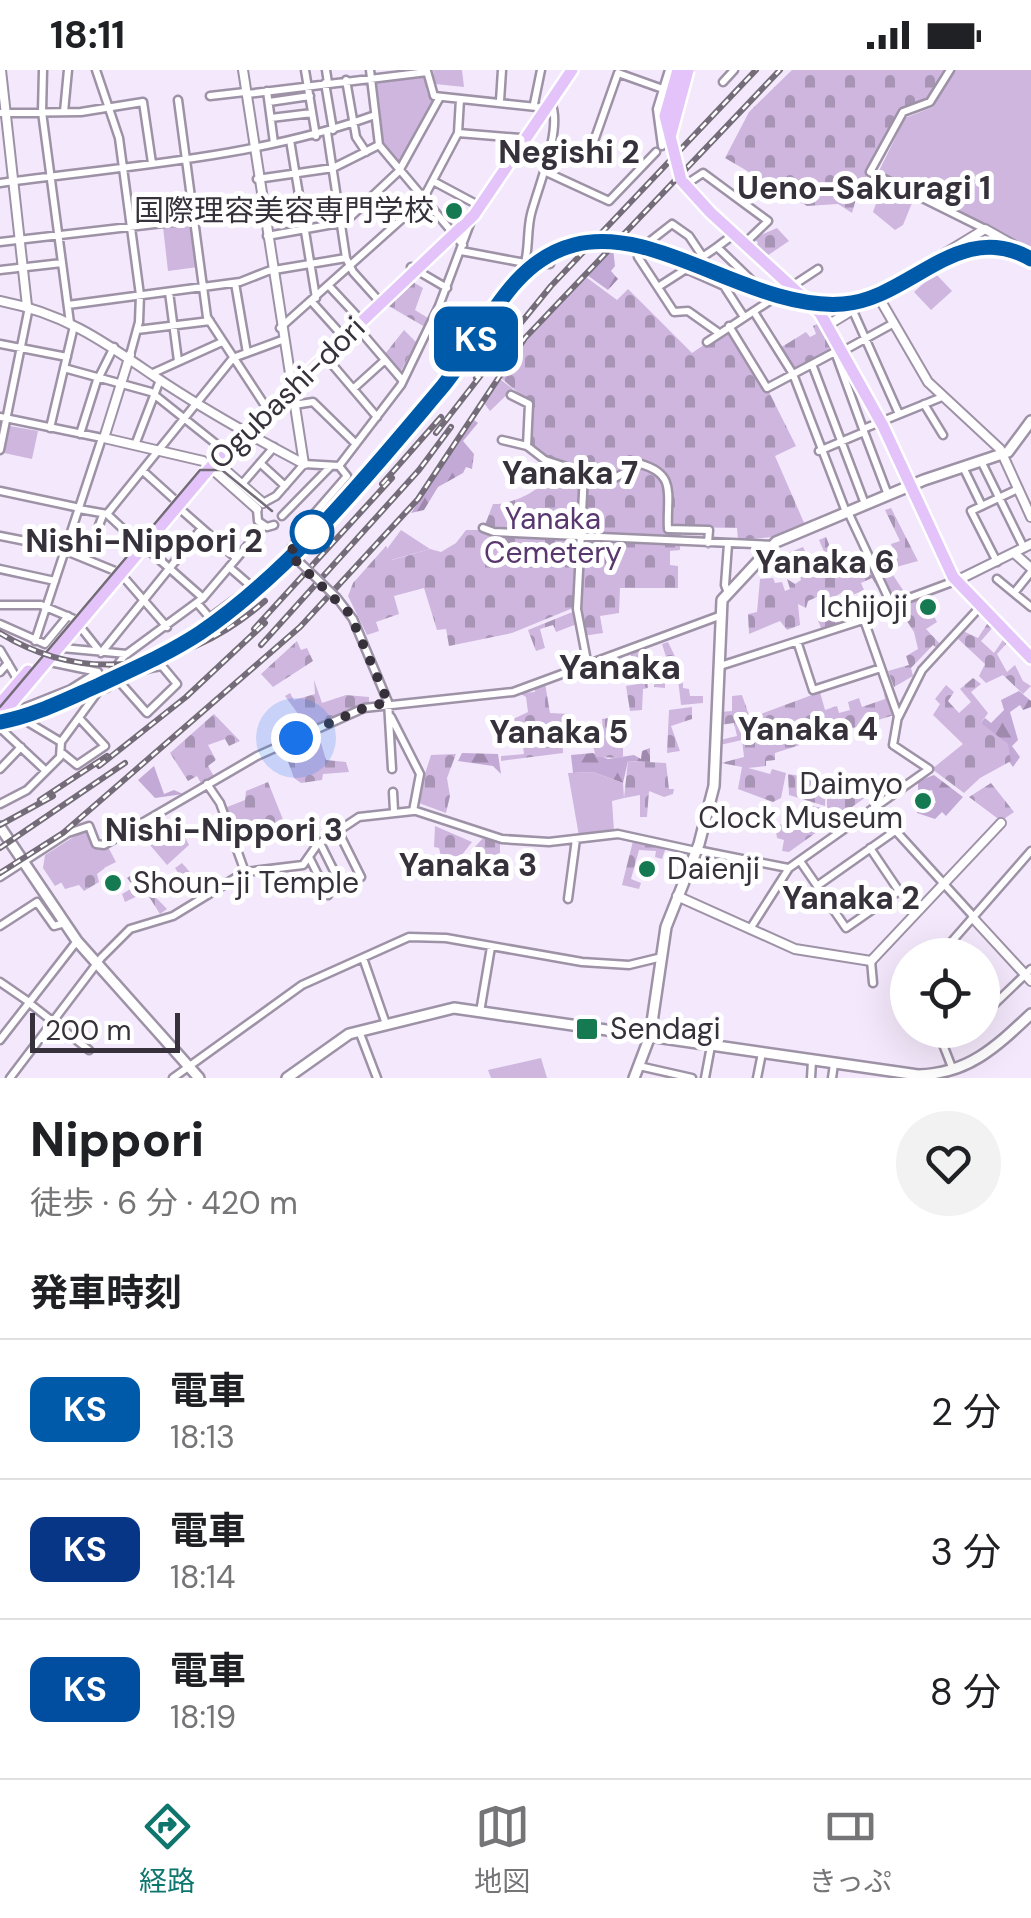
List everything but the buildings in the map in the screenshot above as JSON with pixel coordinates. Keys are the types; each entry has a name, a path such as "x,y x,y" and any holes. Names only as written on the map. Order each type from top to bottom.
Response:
{"main road":[{"name":"Ogubashi-dori","path":"456,241 476,204 568,70"},
{"path":"680,70 661,111 662,128 682,183 828,326 881,422 956,580 1031,658"},
{"name":"Ogubashi-dori","path":"3,707 264,404 324,355 414,268 456,241 543,105"},
{"name":"Ogubashi-dori","path":"210,464 220,447 339,332 356,321"},
{"path":"634,1078 650,1036 662,953 715,780 720,604 773,546 910,486 1002,455 1017,444 1031,421"},
{"path":"0,828 96,965 198,1078"},
{"path":"286,1078 345,1036 454,1008 902,1076 952,1074 990,1052 1031,1014"}],"street":[{"path":"0,70 1,113 28,306 3,418 0,450"},
{"path":"43,70 42,112 72,324 50,428"},
{"path":"64,112 68,70"},
{"path":"35,641 137,330 140,295 122,166 112,110 96,70"},
{"path":"243,70 289,383 313,482"},
{"path":"305,70 316,136"},
{"path":"326,70 333,168 346,258 378,300"},
{"path":"500,101 502,70"},
{"path":"541,70 543,105"},
{"path":"544,170 609,201 667,141 683,96 680,70"},
{"path":"667,141 657,116 663,89 680,70"},
{"path":"723,82 734,70"},
{"path":"950,70 930,102 903,112 870,172 1031,255"},
{"path":"210,96 307,86 370,74 427,71 430,93 440,97 543,105 554,110 544,170 530,217 525,262"},
{"path":"370,74 379,145 456,241 525,262 550,264"},
{"path":"588,158 618,74 683,96"},
{"path":"346,80 353,123 366,152"},
{"path":"267,91 274,143"},
{"path":"268,102 310,96"},
{"path":"266,236 341,224 399,172 440,97"},
{"path":"280,328 422,201 458,133 460,98"},
{"path":"178,100 210,321 264,404"},
{"path":"1,113 112,110 143,102 152,162"},
{"path":"271,118 312,113"},
{"path":"0,184 316,136 375,116"},
{"path":"458,133 520,138"},
{"path":"290,140 314,300 339,332"},
{"path":"257,179 333,168 379,145"},
{"path":"682,183 702,173 768,220 743,244"},
{"path":"433,181 476,204"},
{"path":"0,242 195,220 337,198"},
{"path":"650,242 672,224 689,236 704,257"},
{"path":"828,326 984,229"},
{"path":"658,287 733,235"},
{"path":"282,516 356,444 403,381 447,288 456,241"},
{"path":"717,247 772,300"},
{"path":"638,257 674,312 688,311 720,333"},
{"path":"68,305 235,283 272,270 346,258"},
{"path":"0,270 62,262"},
{"path":"690,266 724,286 744,317"},
{"path":"414,268 447,288"},
{"path":"707,342 818,269"},
{"path":"235,283 247,353"},
{"path":"329,286 403,381"},
{"path":"168,292 178,362"},
{"path":"878,296 942,397 1002,455 1031,517"},
{"path":"0,301 28,306 114,346 160,380 306,465 335,466 347,476 301,529"},
{"path":"853,311 900,414"},
{"path":"718,666 892,611 893,604 819,451 793,374 754,312"},
{"path":"137,330 210,321"},
{"path":"729,326 767,388 894,323"},
{"path":"86,559 105,514 161,451 233,358 282,340"},
{"path":"151,374 222,342"},
{"path":"0,344 67,357"},
{"path":"80,434 98,377 114,346"},
{"path":"839,351 888,495"},
{"path":"324,355 376,418"},
{"path":"353,389 385,360"},
{"path":"812,364 865,504"},
{"path":"64,368 155,395 220,447"},
{"path":"135,445 160,380"},
{"path":"511,395 529,404 527,446"},
{"path":"819,451 942,397"},
{"path":"293,405 313,402 356,444"},
{"path":"924,404 943,435"},
{"path":"3,418 210,464 242,484 260,506"},
{"path":"502,440 527,446 556,464 615,481 641,464 662,471 667,481 667,528 709,530 708,543"},
{"path":"242,484 274,447"},
{"path":"893,604 1027,546 980,460"},
{"path":"260,463 285,486"},
{"path":"210,464 260,506"},
{"path":"0,804 27,790 46,771 128,654 200,600 269,525 256,516 260,506 306,465"},
{"path":"962,466 982,506"},
{"path":"143,471 236,558"},
{"path":"584,474 578,609 587,662"},
{"path":"996,562 971,511 1018,489"},
{"path":"0,491 105,514 169,568 200,600 210,618 252,586 229,567"},
{"path":"101,654 202,528"},
{"path":"482,528 773,546"},
{"path":"684,529 684,542"},
{"path":"0,536 66,550 117,571 168,627"},
{"path":"728,544 728,593"},
{"path":"287,550 353,619 388,702 392,769"},
{"path":"1014,553 1031,570 1014,593"},
{"path":"0,570 55,581"},
{"path":"998,579 1031,608"},
{"path":"0,605 46,607 75,621 101,654"},
{"path":"750,929 789,868 929,769 892,745 898,718 922,670 981,606"},
{"path":"0,878 68,832 89,826 96,844 104,845 277,746 364,708 388,702 504,694 719,616"},
{"path":"864,620 898,718"},
{"path":"0,624 45,644 75,621"},
{"path":"0,650 20,686 62,648 75,621"},
{"path":"797,642 813,690 881,668"},
{"path":"62,648 128,654"},
{"path":"3,707 98,676 50,662"},
{"path":"0,672 8,663"},
{"path":"0,727 116,679 162,666 177,684 147,713 116,679"},
{"path":"3,707 61,747 77,766 104,746 80,719"},
{"path":"391,716 420,774 413,810"},
{"path":"0,727 46,771"},
{"path":"0,769 22,748"},
{"path":"207,784 220,803 246,872"},
{"path":"394,792 395,812"},
{"path":"874,808 1029,975 1000,1000"},
{"path":"10,1078 96,965 134,927 173,916 246,872 288,870 310,859 320,844 366,814 413,810 492,837 540,842 618,834 789,868"},
{"path":"871,961 1001,823"},
{"path":"817,886 895,830"},
{"path":"338,831 362,878"},
{"path":"568,899 576,838"},
{"path":"320,844 338,879 324,886"},
{"path":"800,861 846,928 899,891 870,848"},
{"path":"955,938 1031,851"},
{"path":"310,859 328,895"},
{"path":"678,896 795,950 871,961"},
{"path":"0,926 36,902 54,926 65,923"},
{"path":"173,1078 302,985 409,936 630,965 662,953"},
{"path":"0,1040 77,941"},
{"path":"480,1012 491,947"},
{"path":"362,958 386,1024"},
{"path":"871,961 874,983"},
{"path":"0,982 89,1050"},
{"path":"359,1032 377,1078"},
{"path":"706,1078 711,1046"},
{"path":"944,1048 952,1074"},
{"path":"758,1078 762,1053"},
{"path":"811,1078 812,1061"},
{"path":"832,1078 834,1064"},
{"path":"638,1066 692,1078"}],"green space":[{"path":"433,70 462,70 464,87 435,84"},
{"path":"792,70 947,70 929,101 902,110 858,192 852,213 838,204 807,206 725,158 749,112"},
{"path":"955,70 1031,70 1031,250 878,173 905,118 933,107"},
{"path":"425,75 427,93 435,103 397,164 382,144 375,83"},
{"path":"887,191 912,203 903,225 895,230 873,212 880,193"},
{"path":"192,223 198,267 168,271 163,227"},
{"path":"777,228 789,241 764,258 754,248 758,243 754,238"},
{"path":"613,248 615,266 611,271 618,279 608,290 587,275"},
{"path":"935,273 952,291 931,310 914,292"},
{"name":"Yanaka Cemetery","path":"586,277 617,300 628,289 692,353 727,329 769,392 796,446 775,456 805,525 773,537 738,540 737,528 681,527 680,550 670,551 670,565 678,566 678,588 620,588 619,613 600,616 603,633 583,636 578,606 512,633 449,646 446,629 437,630 424,588 394,596 399,614 376,622 379,631 367,635 348,596 353,583 386,546 392,560 430,549 441,552 456,543 466,530 483,530 493,504 530,493 553,474 557,467 530,445 531,404 500,377 535,330"},
{"path":"413,282 423,288 415,310 428,318 425,327 387,305"},
{"path":"821,322 835,349 794,370 780,348 806,332 810,337 816,334 813,326"},
{"path":"404,330 416,342 401,371 385,354"},
{"path":"500,379 513,389 490,411 484,403"},
{"path":"474,420 478,423 463,441 474,454 472,469 466,467 463,473 438,487 424,510 411,513"},
{"path":"10,426 38,431 32,459 4,453"},
{"path":"891,508 918,561 889,569 907,596 894,602 874,561 894,553 891,544 900,541 885,510"},
{"path":"564,509 582,512 582,518 574,519 574,534 551,533 552,513 564,513"},
{"path":"401,530 430,549 391,560 387,549"},
{"path":"826,537 838,566 849,562 848,556 865,552 881,586 877,587 872,578 861,583 864,590 846,598 843,592 832,598 842,625 821,628 817,618 826,613 817,597 808,601 806,608 798,604 800,625 787,630 780,621 749,634 748,614 757,612 760,579 773,578 775,583 782,582 785,591 790,589 787,579 795,584 801,580 799,572 791,572 785,554 803,547 812,565 815,559 826,556 819,540"},
{"path":"923,596 937,622 926,629 942,646 939,650 933,645 911,668 913,676 894,687 888,671 909,665 906,656 918,649 914,632 897,606"},
{"path":"575,611 577,624 556,632 553,625 540,629 545,648 536,651 528,630"},
{"path":"989,621 994,626 981,641 994,653 1005,637 1009,641 997,654 1007,672 1015,665 1023,681 1031,686 1023,694 1003,675 986,683 979,676 985,664 955,636 961,630 978,638"},
{"path":"297,641 301,650 307,648 313,661 273,687 261,674"},
{"path":"668,642 683,673 683,688 689,689 690,696 703,696 703,703 681,705 678,679 665,680 665,688 654,687 656,680 672,676 662,644"},
{"path":"642,645 648,688 643,689 642,710 630,711 626,686 638,684 630,650"},
{"path":"881,676 894,715 775,753 775,760 766,761 766,766 748,768 770,774 772,769 786,773 781,798 773,802 738,789 742,767 721,763 744,757 742,740 720,745 720,740 737,736 734,723 720,725 720,712 732,711 732,696 742,695 750,718 820,692 825,710 837,706 839,713 850,710 848,702 859,698 862,707 885,699"},
{"path":"973,678 981,684 971,692 988,713 981,723 1008,744 1011,761 980,778 964,793 932,769 963,744 933,715 940,704 935,699 946,685 954,692 948,701 959,713 971,702 960,689"},
{"path":"314,680 322,703 346,695 369,697 369,704 310,730 285,696 290,693 294,700 315,694"},
{"path":"545,683 550,713 570,714 570,721 562,723 563,753 501,761 501,756 524,754 522,739 508,740 505,723 528,712 526,697 519,693 535,692 534,687"},
{"path":"1019,691 1031,701 1031,707 1023,710 1020,705 1010,712 1018,740 1012,746 1020,757 1013,767 981,723 985,718 991,723 1004,710 1001,700"},
{"path":"692,707 692,719 671,726 680,751 667,753 669,710"},
{"path":"214,714 240,741 229,746 225,739 208,745 216,760 208,766 215,778 202,785 197,776 188,781 170,753"},
{"path":"624,716 625,737 613,737 612,746 623,748 623,758 596,757 589,731 603,730 602,719"},
{"path":"321,743 326,760 346,762 349,772 323,774 322,780 301,783 294,778 286,756"},
{"path":"650,748 650,762 628,761 623,783 593,772 573,773 571,755 593,753 608,759 634,755 641,759 642,751"},
{"path":"462,753 498,754 501,774 493,766 458,761"},
{"path":"456,754 447,778 450,796 446,813 416,802 431,755"},
{"path":"628,761 666,763 673,794 664,797 649,791 647,817 640,817 640,795 624,798"},
{"path":"154,766 164,794 174,790 183,794 155,798 138,780"},
{"path":"593,772 623,783 624,798 612,801 614,831 579,836 568,773"},
{"path":"788,774 826,780 825,806 789,795"},
{"path":"934,775 963,797 946,816 942,812 935,819 917,813 923,800 936,803 932,790 918,793 918,781"},
{"path":"875,778 880,787 789,852 782,851 784,840 777,838 775,823 795,828 801,824 808,806 827,808 827,788"},
{"path":"268,782 288,832 258,841 254,831 234,838 222,809 245,800 246,791"},
{"path":"991,783 1014,812 1001,821 969,797"},
{"path":"435,826 472,842 461,856 444,856 444,868 439,848 434,847"},
{"path":"180,827 189,845 167,865 150,845"},
{"path":"86,829 95,846 107,845 116,862 96,872 90,867 55,886 43,868 45,855"},
{"path":"484,837 500,841 500,853 474,862 472,850"},
{"path":"634,837 667,844 662,859 655,857 656,851 639,850 631,879 641,883 639,889 622,885"},
{"path":"182,863 206,891 195,899 175,868"},
{"path":"91,866 105,868 97,874 99,882 84,891 79,885 65,889 61,882"},
{"path":"133,874 167,909 160,914 146,892 125,902 122,894 134,887 127,878"},
{"path":"541,1058 547,1078 491,1078 488,1070"}],"tunnel":[{"path":"287,550 301,529"}],"tram line":[{"path":"0,707 200,470 222,470 272,511"}],"railway":[{"path":"476,378 551,286 756,70"},
{"path":"0,873 63,833 300,627 418,499 525,338 780,70"},
{"path":"238,605 276,571 444,384 507,292 540,260 576,244 613,241 644,247 733,284"},
{"path":"436,433 485,370"},
{"path":"382,484 441,417"},
{"path":"261,645 419,470 451,427"},
{"path":"254,629 392,478"},
{"path":"0,633 34,650 69,660 103,664 138,662 204,642 265,601"},
{"path":"99,766 186,697 265,623"},
{"path":"151,653 196,630"},
{"path":"0,722 44,708 132,670"},
{"path":"40,800 107,756"},
{"path":"0,848 125,763"},
{"path":"0,825 53,796"}],"train":[{"name":"KS","path":"0,722 70,698 164,654 242,602 276,571 444,384 518,279 556,251 597,241 629,243 734,284 828,304 861,301 969,248 1003,246 1031,259"}],"place":[{"name":"国際理容美容専門学校","path":"454,211"},
{"name":"Ichijoji","path":"928,607"},
{"name":"Daimyo Clock Museum","path":"923,801"},
{"name":"Daienji","path":"647,869"},
{"name":"Shoun-ji Temple","path":"113,883"},
{"name":"Sendagi","path":"587,1029"}],"district":[{"name":"Negishi 2","path":"569,152"},
{"name":"Ueno-Sakuragi 1","path":"864,188"},
{"name":"Yanaka 7","path":"570,473"},
{"name":"Nishi-Nippori 2","path":"144,541"},
{"name":"Yanaka 6","path":"825,562"},
{"name":"Yanaka","path":"620,667"},
{"name":"Yanaka 4","path":"808,729"},
{"name":"Yanaka 5","path":"559,732"},
{"name":"Nishi-Nippori 3","path":"224,830"},
{"name":"Yanaka 3","path":"468,865"},
{"name":"Yanaka 2","path":"851,898"}],"route":[{"path":"296,738 364,708 388,702 344,605 288,553 312,532"}]}
